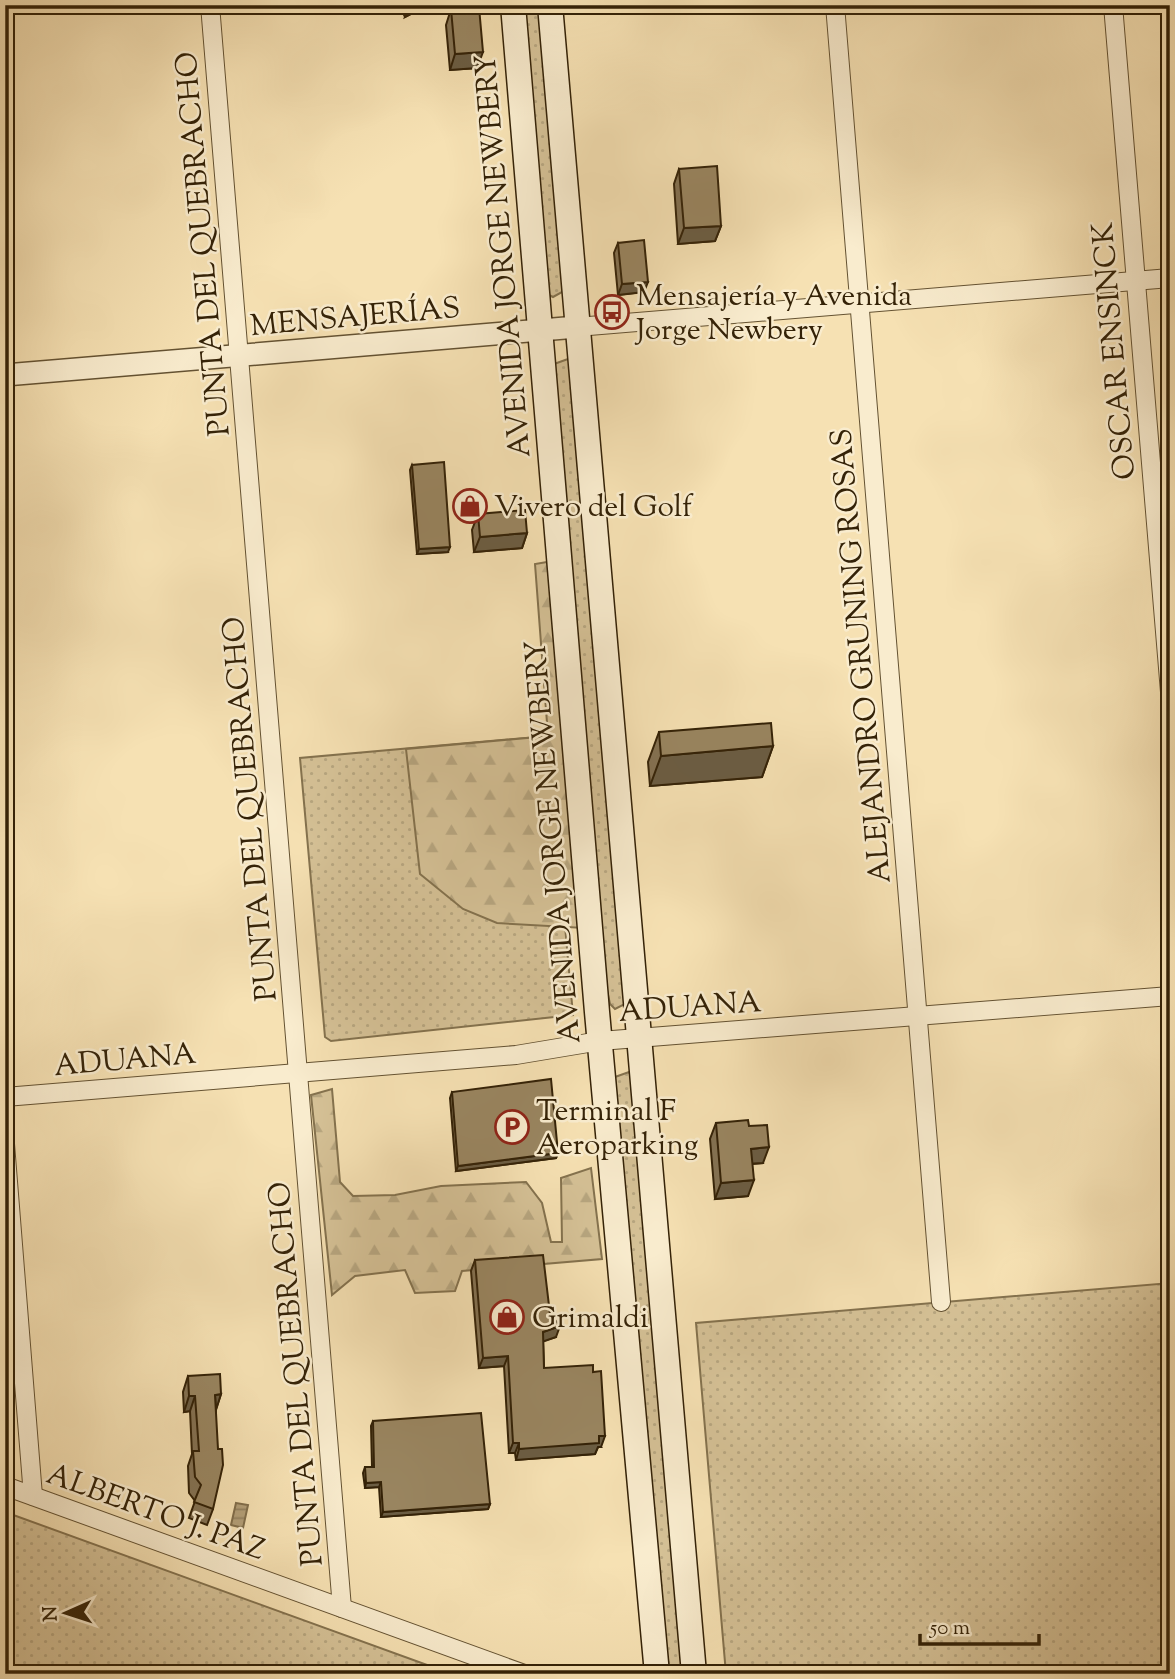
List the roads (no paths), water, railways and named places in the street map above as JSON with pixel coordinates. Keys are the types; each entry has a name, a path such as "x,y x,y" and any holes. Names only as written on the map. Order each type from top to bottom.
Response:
{"main road":[{"name":"AVENIDA JORGE NEWBERY","path":"513,5 600,1041 657,1674"},
{"path":"550,5 694,1674"}],"street":[{"name":"PUNTA DEL QUEBRACHO","path":"210,5 342,1608"},
{"name":"ALEJANDRO GRUNING ROSAS","path":"835,5 941,1302"},
{"name":"OSCAR ENSINCK","path":"1113,5 1170,692"},
{"name":"MENSAJERÍAS","path":"5,375 1170,278"},
{"name":"ADUANA","path":"5,1097 516,1055 600,1041 1170,996"},
{"path":"5,1144 33,1496"},
{"name":"ALBERTO J. PAZ","path":"5,1486 524,1674"}],"place":[{"name":"Mensajería y Avenida Jorge Newbery","path":"612,312"},
{"name":"Vivero del Golf","path":"470,506"},
{"name":"Terminal F Aeroparking","path":"512,1127"},
{"name":"Grimaldi","path":"507,1317"}]}
